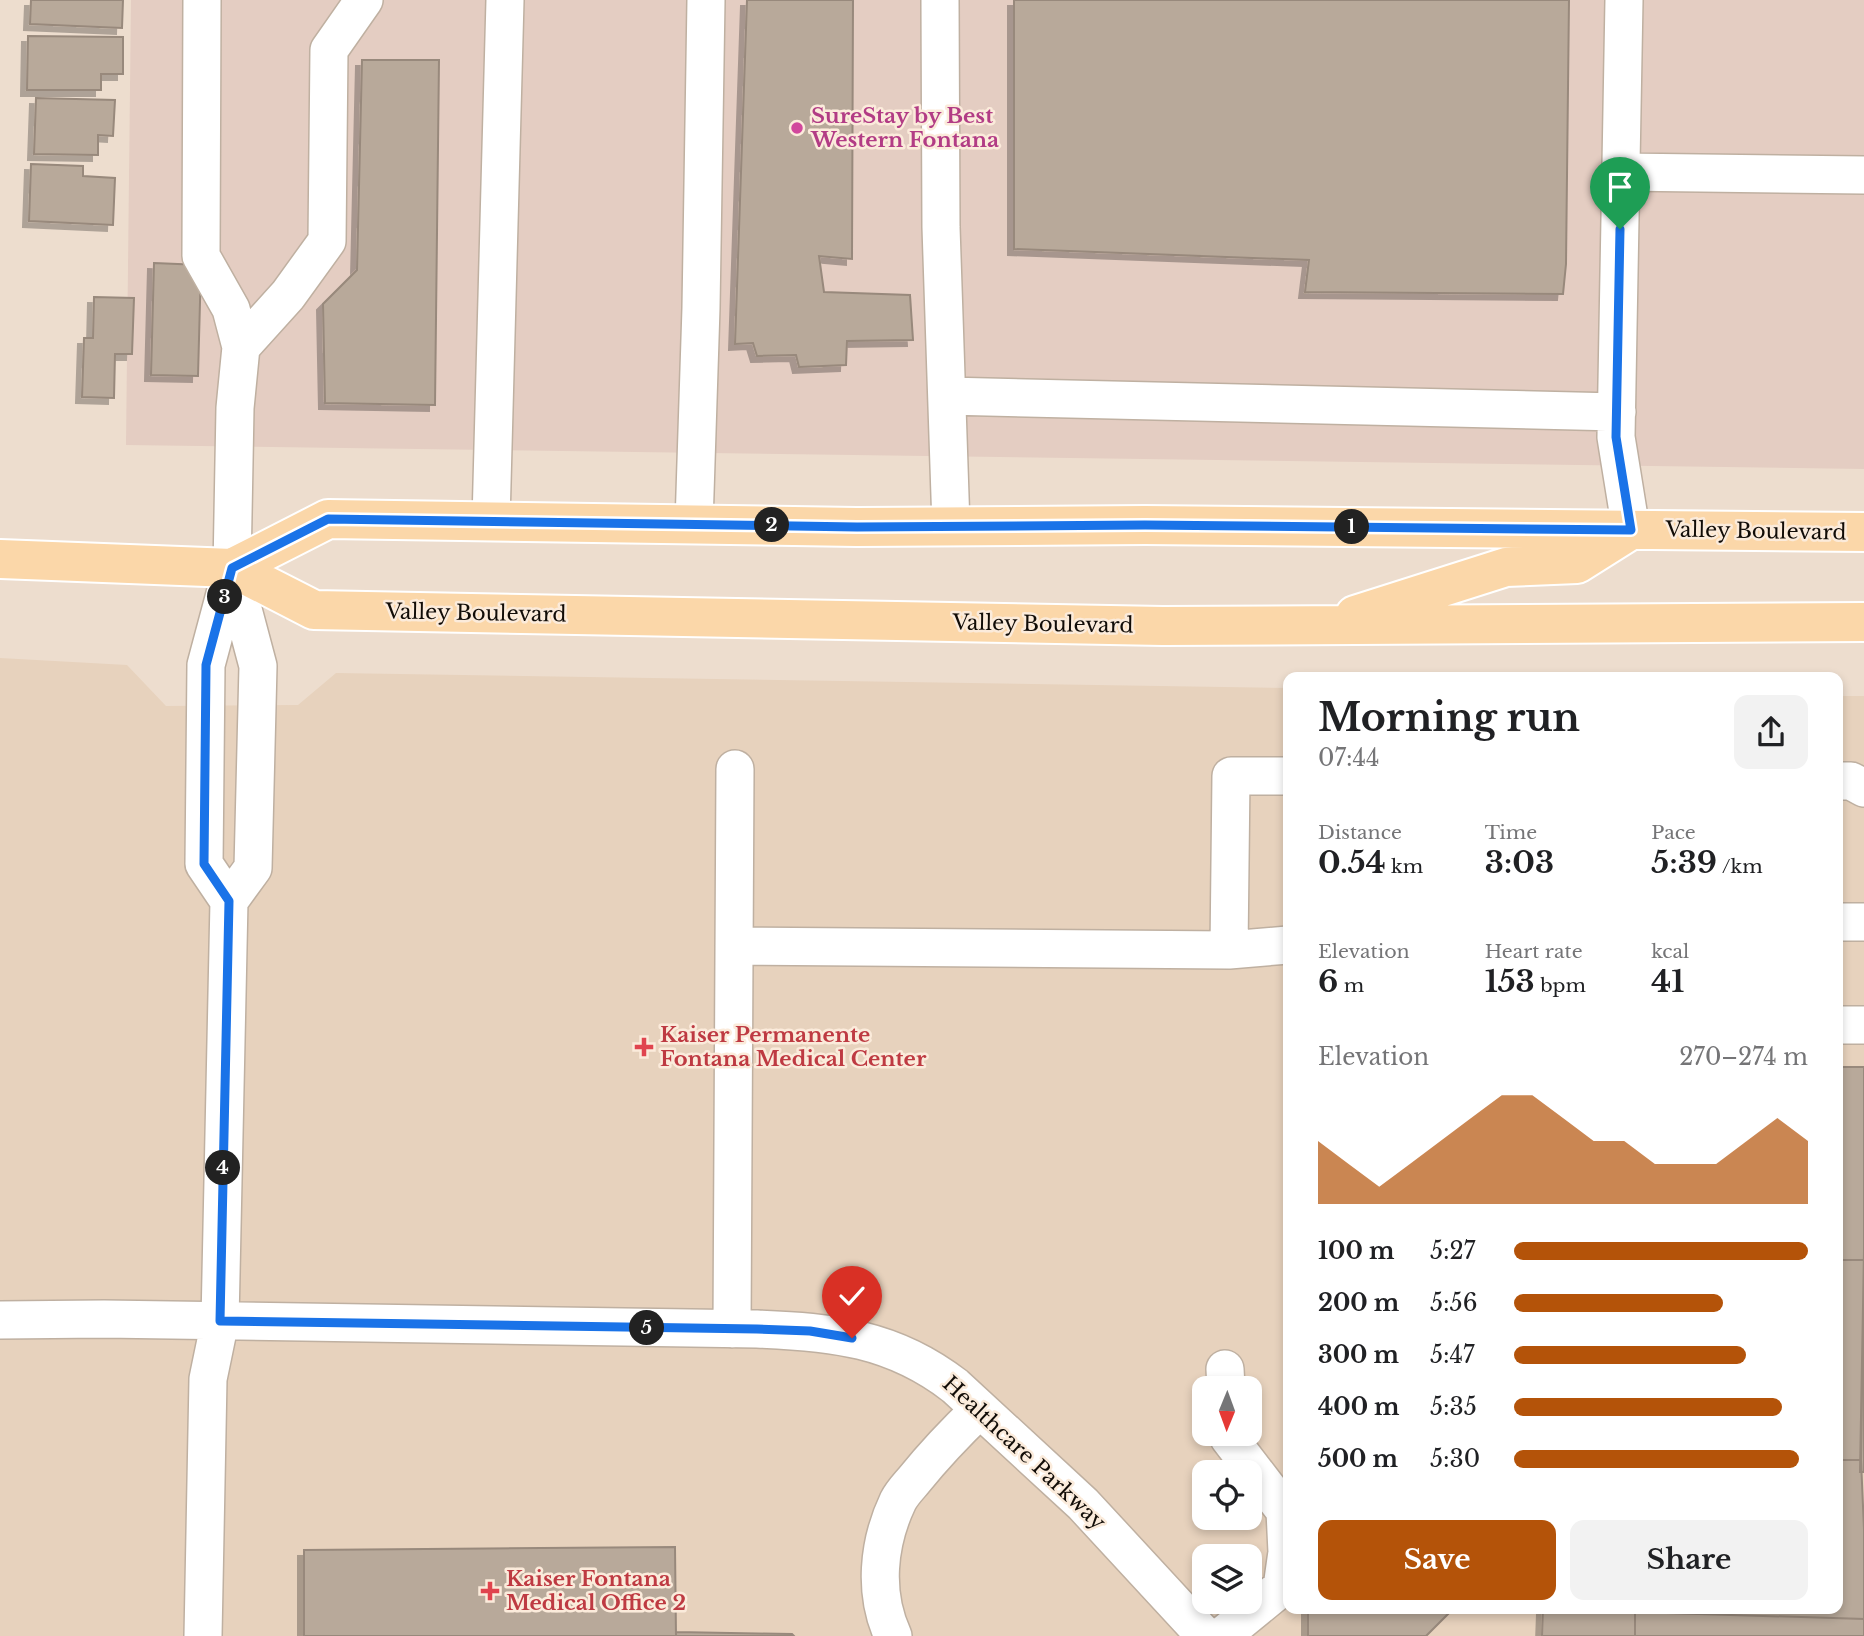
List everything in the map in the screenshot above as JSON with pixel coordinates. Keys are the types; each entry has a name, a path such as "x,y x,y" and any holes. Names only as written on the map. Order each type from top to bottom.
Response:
{"main road":[{"name":"Valley Boulevard","path":"232,568 328,519 1864,532"},
{"path":"1320,626 1506,567 1577,564 1631,530"},
{"name":"Valley Boulevard","path":"0,559 232,568 314,610 1163,626 1864,622"}],"street":[{"path":"202,0 201,257 230,309 241,347 235,408 232,568 206,665 204,864 229,901"},
{"path":"491,521 505,0"},
{"path":"694,524 706,0"},
{"path":"940,0 942,227 951,526"},
{"path":"1624,0 1616,437 1631,530"},
{"path":"241,347 288,295 327,241 330,50 361,1"},
{"path":"1621,172 1864,175"},
{"path":"947,396 1617,412"},
{"path":"203,1636 208,1379 220,1321 229,901 253,868 258,666 232,568"},
{"path":"732,1329 735,769"},
{"path":"1229,950 1231,776 1283,776"},
{"path":"1843,781 1852,782 1864,788"},
{"path":"1843,922 1864,922"},
{"path":"734,946 1229,950 1283,945"},
{"path":"1843,1025 1864,1025"},
{"name":"Healthcare Parkway","path":"0,1320 732,1329 810,1331 852,1338 897,1350 937,1372 1083,1504 1205,1636"},
{"path":"893,1636 884,1609 880,1563 887,1531 899,1499 938,1449 980,1409"},
{"path":"1235,1446 1283,1508"},
{"path":"1222,1636 1282,1587 1283,1580"}],"shaded area":[{"path":"131,0 1864,0 1864,469 126,445"},
{"name":"Kaiser Permanente Fontana Medical Center","path":"0,658 127,665 166,706 298,705 336,673 1283,688 1283,1614 1843,1614 1843,696 1864,696 1864,1636 0,1636"}],"building":[{"path":"31,0 123,0 122,28 30,24"},
{"name":"SureStay by Best Western Fontana","path":"747,0 853,0 852,259 819,256 824,292 910,295 913,340 847,341 846,365 799,367 796,355 757,356 753,343 735,344"},
{"path":"1014,0 1569,0 1566,264 1563,294 1305,292 1309,260 1014,249"},
{"path":"28,36 123,37 123,74 101,74 101,90 27,90"},
{"path":"362,60 439,60 435,405 325,403 323,304 357,270"},
{"path":"36,98 115,100 113,136 98,135 98,155 34,154"},
{"path":"31,164 83,166 83,176 115,178 113,225 29,221"},
{"path":"154,263 201,265 198,376 151,375"},
{"path":"94,297 134,298 132,354 115,354 114,398 82,397 84,338 93,338"},
{"path":"1843,1067 1864,1067 1864,1260 1843,1260"},
{"path":"1864,1251 1864,1472 1860,1472"},
{"path":"1843,1260 1864,1260 1861,1460 1843,1460"},
{"path":"1843,1460 1861,1460 1864,1619 1700,1614 1843,1614"},
{"name":"Kaiser Fontana Medical Office 2","path":"675,1547 676,1636 304,1636 304,1550"},
{"path":"1308,1614 1448,1614 1426,1636 1308,1636"},
{"path":"1543,1614 1635,1614 1635,1636 1542,1636"},
{"path":"1635,1614 1864,1619 1864,1636 1635,1636"},
{"path":"676,1632 792,1634 794,1636 676,1636"}],"place":[{"name":"SureStay by Best Western Fontana","path":"797,128"},
{"name":"Kaiser Permanente Fontana Medical Center","path":"644,1047"},
{"name":"Kaiser Fontana Medical Office 2","path":"490,1591"}],"route":[{"path":"852,1338 810,1331 757,1329 220,1321 229,901 204,864 206,665 232,568 328,519 857,527 1145,525 1631,530 1616,437 1620,229"}]}
